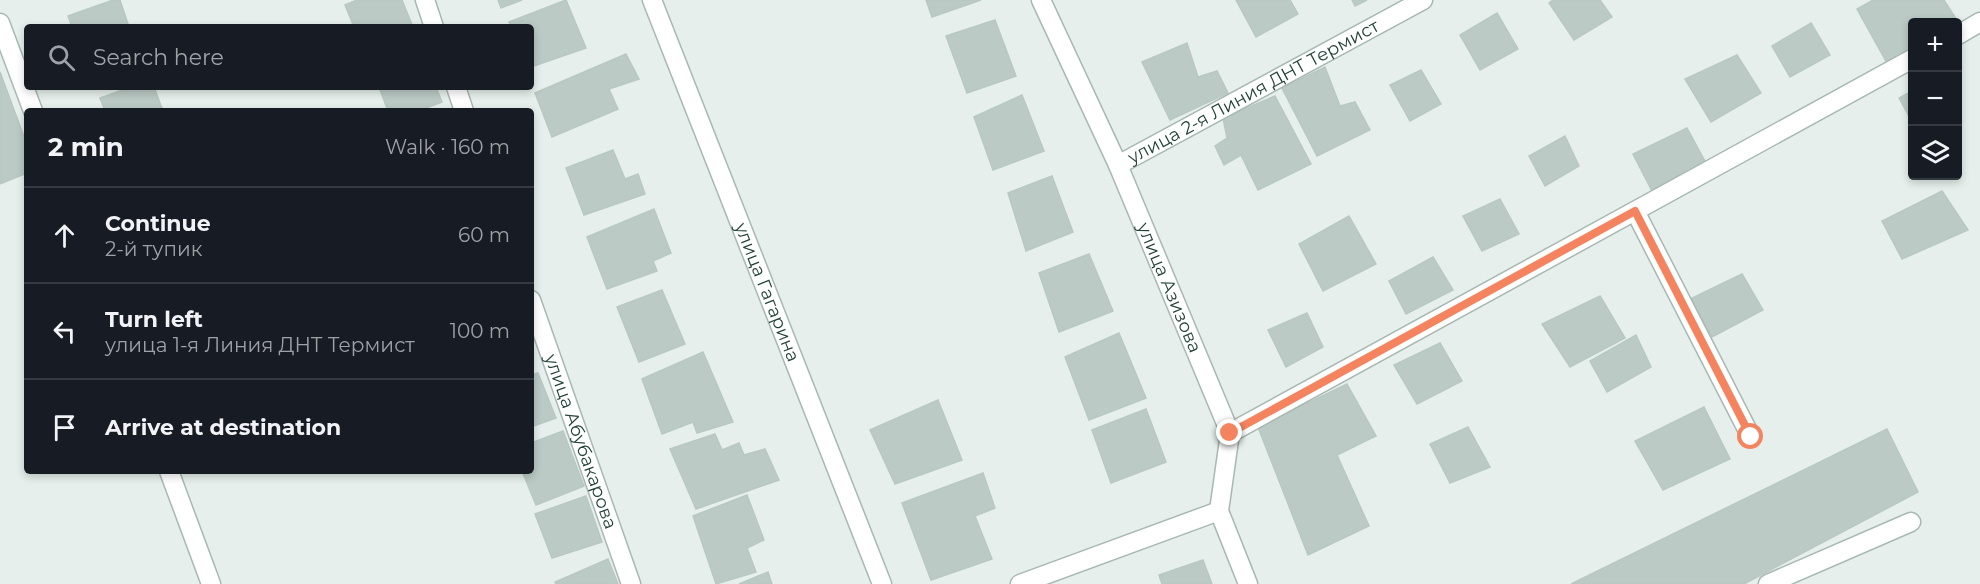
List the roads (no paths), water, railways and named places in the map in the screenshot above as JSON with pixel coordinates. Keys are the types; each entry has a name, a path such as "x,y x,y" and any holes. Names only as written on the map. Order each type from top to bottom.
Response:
{"street":[{"path":"425,0 433,24"},
{"name":"улица Гагарина","path":"652,0 882,584"},
{"name":"улица Азизова","path":"1041,0 1118,165 1230,433"},
{"name":"улица 2-я Линия ДНТ Термист","path":"1118,165 1422,0"},
{"path":"1962,33 1980,22"},
{"path":"0,23 24,87"},
{"path":"1248,584 1219,511 1230,433 1908,61"},
{"path":"25,90 32,108"},
{"path":"457,90 463,108"},
{"path":"1635,211 1751,437"},
{"name":"улица Абубакарова","path":"534,308 632,584"},
{"path":"170,474 211,584"},
{"path":"1020,584 1219,511"},
{"path":"1768,584 1911,522"}]}
